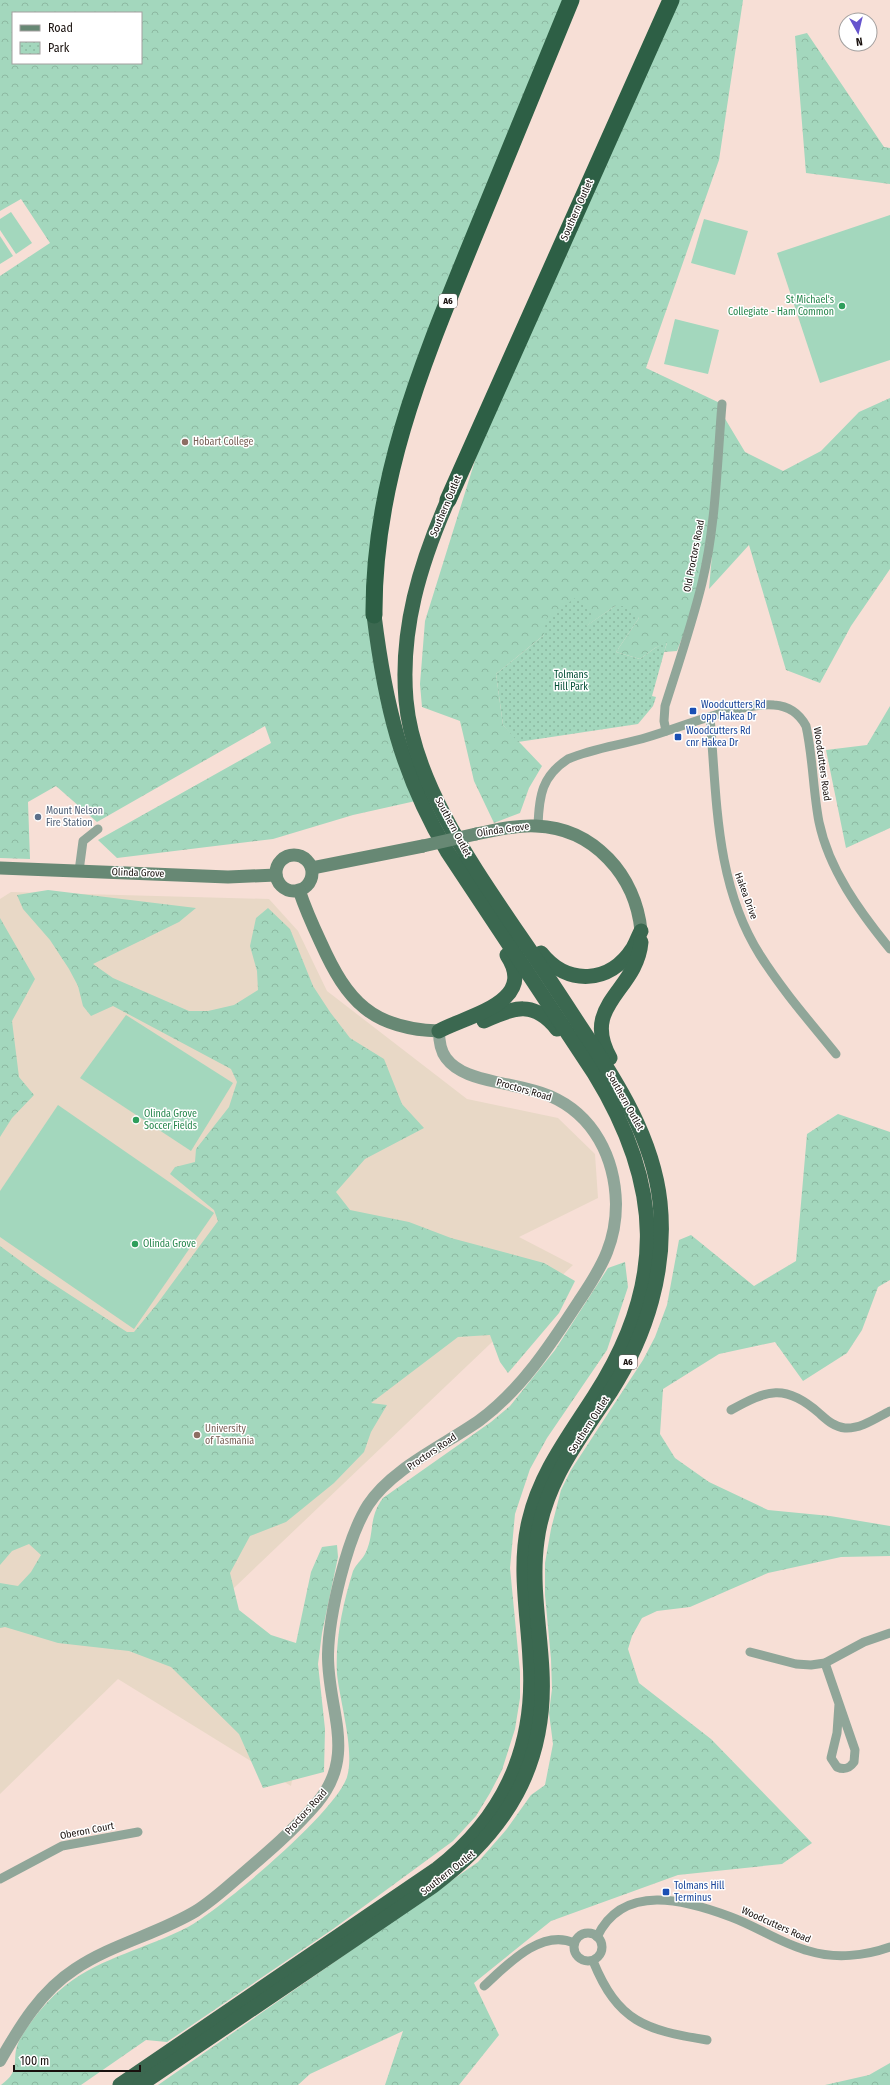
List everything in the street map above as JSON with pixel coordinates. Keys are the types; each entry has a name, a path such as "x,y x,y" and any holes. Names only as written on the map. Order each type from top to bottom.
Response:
{"highway":[{"name":"Southern Outlet","path":"120,2085 438,1869 471,1839 490,1816 505,1791 522,1747 530,1705 530,1659 524,1572 525,1542 531,1512 540,1484 554,1456 599,1389 622,1348 635,1315 643,1287 647,1257 647,1213 638,1167 628,1141 609,1098 447,851 431,823 406,764 393,727 381,671 374,615 376,550 385,495 398,443 427,352 571,0"},
{"name":"Southern Outlet","path":"140,2085 455,1869 487,1839 513,1800 531,1759 541,1715 543,1685 535,1565 537,1535 544,1506 563,1465 615,1384 633,1352 647,1318 657,1278 662,1237 660,1204 653,1166 639,1124 598,1052 463,848 431,785 415,744 406,698 405,670 408,624 419,574 448,500 671,0"},
{"path":"448,500 440,537 420,595 413,653 413,688 416,718 423,744 438,786 459,828 474,853 533,944 550,964 566,973 577,976 589,976 602,973 615,967 624,959 633,948 640,931"},
{"path":"406,764 415,799 434,840 510,958 515,972 514,986 504,999 475,1016 439,1031"},
{"path":"639,1124 630,1096 604,1046 601,1031 605,1011 634,968 641,944 640,931"},
{"path":"439,1031 451,1032 464,1029 515,1009 527,1008 539,1012 547,1017 556,1028 604,1100 628,1141"}],"main road":[{"name":"Olinda Grove","path":"312,868 510,828 538,826 555,828 580,838 601,851 614,864 622,875 633,896 640,919 640,931"},
{"path":"294,855 305,858 312,868 312,874 308,884 299,890 287,889 282,886 276,875 279,863 288,856 294,855"},
{"name":"Olinda Grove","path":"0,868 228,877 276,875"},
{"path":"299,890 335,974 354,999 369,1012 390,1023 410,1029 439,1031"}],"street":[{"name":"Old Proctors Road","path":"666,731 664,721 666,706 702,582 706,561 713,515 722,404"},
{"name":"Woodcutters Road","path":"538,826 542,792 545,781 557,766 580,754 666,731 710,717 756,706 773,704 787,707 800,716 807,731 820,823 828,852 853,899 890,949"},
{"name":"Hakea Drive","path":"710,717 720,845 725,871 734,902 760,954 836,1054"},
{"path":"80,871 83,841 98,829"},
{"name":"Proctors Road","path":"0,2061 32,2009 66,1975 85,1963 170,1924 203,1906 275,1845 306,1816 322,1797 332,1782 338,1759 338,1731 329,1667 330,1639 341,1577 356,1531 366,1508 376,1494 394,1478 481,1419 507,1396 558,1333 597,1273 608,1250 615,1220 615,1188 610,1164 603,1146 594,1131 576,1112 554,1098 478,1078 456,1067 442,1052 439,1031"},
{"path":"731,1410 761,1394 776,1392 799,1398 830,1422 845,1428 863,1424 890,1411"},
{"path":"750,1652 796,1664 825,1663 864,1642 890,1633"},
{"path":"825,1663 852,1737 856,1755 851,1766 844,1769 837,1767 831,1758 837,1733 839,1704"},
{"name":"Oberon Court","path":"0,1879 62,1846 138,1832"},
{"name":"Woodcutters Road","path":"597,1937 607,1920 616,1911 634,1903 658,1900 673,1901 719,1913 794,1946 820,1954 857,1954 890,1947"},
{"path":"583,1934 591,1934 597,1937 601,1942 602,1951 593,1961 588,1962 580,1959 575,1952 574,1943 583,1934"},
{"path":"484,1986 519,1955 531,1948 560,1939 574,1943"},
{"path":"593,1961 614,2001 632,2018 660,2030 707,2040"}],"shaded area":[{"name":"University of Tasmania","path":"11,892 269,899 298,931 327,991 467,1099 558,1118 595,1154 598,1198 519,1237 573,1265 216,1605 313,1662 291,1786 118,1679 0,1794 0,899"}],"green space":[{"name":"Hobart College","path":"0,0 571,0 398,443 374,615 420,800 353,815 273,839 117,858 98,840 271,743 265,726 97,822 56,786 28,802 30,859 0,858 0,276 50,243 21,199 0,211"},
{"path":"671,0 743,0 719,160 646,368 722,404 717,464 698,597 677,651 664,652 667,643 655,648 640,659 616,652 639,618 615,606 585,627 544,635 496,674 503,725 542,766 529,788 520,813 494,823 474,781 460,721 422,707 420,684 425,621 497,390"},
{"path":"807,33 884,147 890,148 890,184 806,173 795,36"},
{"path":"11,212 32,243 16,254 0,230 0,219"},
{"name":"St Michael's Collegiate - Ham Common","path":"890,215 890,360 820,383 777,253"},
{"path":"704,219 748,231 735,275 691,263"},
{"path":"0,236 13,256 0,264"},
{"path":"675,319 719,330 708,374 664,364"},
{"path":"890,398 890,569 851,626 820,683 786,670 749,545 709,589 724,417 745,452 783,471 821,451 859,412"},
{"name":"Tolmans Hill Park","path":"575,598 593,613 586,626 615,606 628,606 639,618 616,652 640,659 655,648 667,642 652,696 656,697 653,706 638,724 518,742 503,725 496,674 544,635 546,619"},
{"path":"890,706 890,828 846,848 826,750 867,745"},
{"name":"University of Tasmania","path":"48,890 196,908 179,922 93,964 113,978 189,1011 208,1011 234,1005 258,990 257,971 250,946 256,918 268,908 290,929 313,986 330,1012 350,1038 384,1059 402,1104 424,1128 365,1159 336,1192 350,1210 409,1222 451,1238 544,1263 575,1281 559,1313 508,1373 500,1362 490,1335 458,1337 371,1403 387,1405 371,1432 364,1452 334,1483 286,1522 250,1536 230,1573 239,1610 271,1635 296,1643 311,1572 322,1547 337,1545 338,1557 322,1633 318,1664 325,1729 324,1772 263,1788 239,1734 171,1667 129,1651 58,1643 5,1627 0,1628 0,1583 18,1586 31,1572 41,1555 29,1544 12,1551 0,1565 0,1246 41,1276 127,1332 134,1332 157,1304 218,1221 214,1210 170,1174 175,1167 195,1162 196,1149 229,1107 237,1082 231,1069 113,1006 91,1016 83,1006 78,986 69,969 50,940 23,909 17,895"},
{"path":"0,918 35,979 12,1021 19,1077 34,1095 12,1118 0,1137"},
{"path":"126,1015 233,1083 191,1151 80,1078"},
{"path":"58,1105 214,1213 134,1329 0,1237 0,1191"},
{"path":"838,1114 890,1132 890,1280 878,1287 862,1330 847,1353 803,1381 775,1342 719,1354 663,1389 660,1434 675,1458 709,1482 768,1510 830,1516 890,1526 890,1556 841,1557 768,1573 690,1607 657,1611 642,1618 632,1636 628,1649 639,1683 711,1739 812,1843 782,1864 678,1875 551,1921 474,1983 499,2035 459,2085 385,2085 403,2031 310,2074 298,2085 158,2085 478,1862 506,1830 531,1795 545,1785 553,1744 549,1713 552,1689 551,1659 545,1595 545,1563 551,1529 561,1490 571,1470 643,1360 655,1337 667,1305 679,1240 691,1235 754,1286 796,1261 807,1134"},
{"path":"625,1262 628,1287 607,1350 547,1438 530,1469 515,1514 510,1568 520,1672 520,1698 515,1729 502,1770 476,1816 453,1841 333,1929 167,2042 146,2040 81,2085 1,2085 12,2074 15,2064 15,2054 23,2033 40,2011 59,1991 80,1975 95,1967 173,1934 204,1917 250,1880 301,1835 322,1813 338,1793 347,1777 349,1754 337,1674 337,1648 343,1609 353,1571 369,1545 373,1519 378,1505 383,1498 491,1422 510,1406 555,1350 608,1268"},
{"path":"890,2063 890,2085 825,2085 869,2075"}],"place":[{"name":"St Michael's Collegiate - Ham Common","path":"842,306"},
{"name":"Hobart College","path":"185,442"},
{"name":"Woodcutters Rd opp Hakea Dr","path":"693,711"},
{"name":"Woodcutters Rd cnr Hakea Dr","path":"678,737"},
{"name":"Mount Nelson Fire Station","path":"38,817"},
{"name":"Olinda Grove Soccer Fields","path":"136,1120"},
{"name":"Olinda Grove","path":"135,1244"},
{"name":"University of Tasmania","path":"197,1435"},
{"name":"Tolmans Hill Terminus","path":"666,1892"}]}
